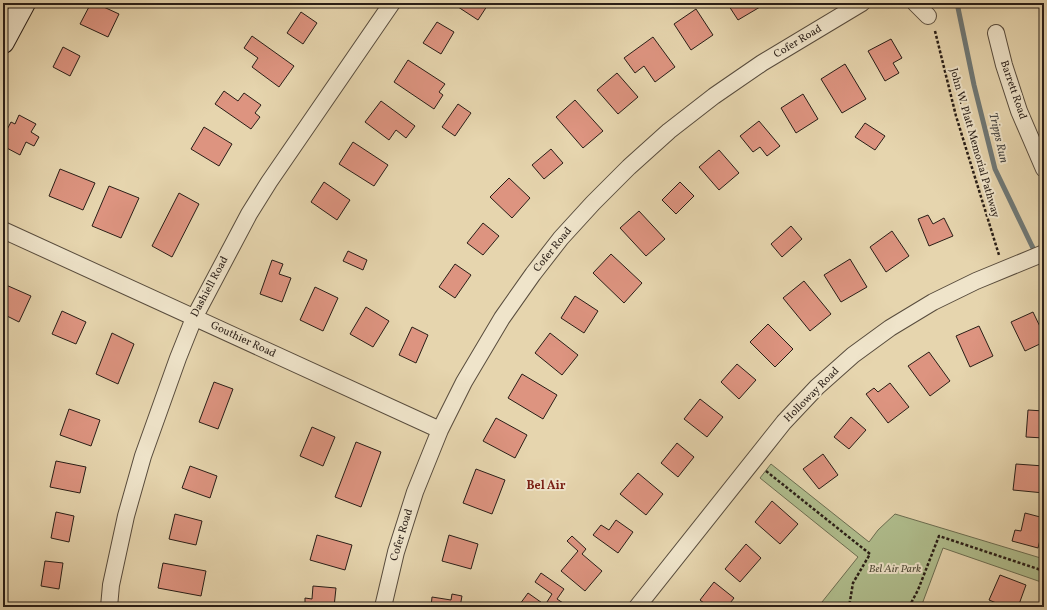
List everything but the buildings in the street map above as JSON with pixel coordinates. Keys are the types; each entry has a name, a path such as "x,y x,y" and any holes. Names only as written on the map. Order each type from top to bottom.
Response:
{"main road":[{"path":"3,42 15,11"}],"street":[{"name":"Dashiell Road","path":"109,607 111,585 126,516 143,456 194,318 249,214 269,182 392,3"},
{"name":"Cofer Road","path":"383,607 396,552 415,492 440,430 464,382 502,318 533,274 593,203 669,131 714,96 762,63 862,3"},
{"path":"916,3 928,16"},
{"name":"Barrett Road","path":"996,33 1019,111 1044,169"},
{"name":"Gouthier Road","path":"3,230 440,430"},
{"name":"Holloway Road","path":"637,607 784,422 812,392 853,355 890,328 933,302 976,281 1044,253"}],"path":[{"name":"John W. Platt Memorial Pathway","path":"928,16 934,26 956,116 1000,258"},
{"path":"753,460 870,554 853,583 849,607"},
{"path":"909,607 918,590 939,536 1044,571"}],"green space":[{"name":"Bel Air Park","path":"771,464 869,542 878,530 895,514 1044,559 1044,583 943,548 921,607 818,607 858,557 760,478"}],"waterway":[{"name":"Tripps Run","path":"957,3 974,85 995,169 1044,268"}],"district":[{"name":"Bel Air","path":"546,486"}]}
